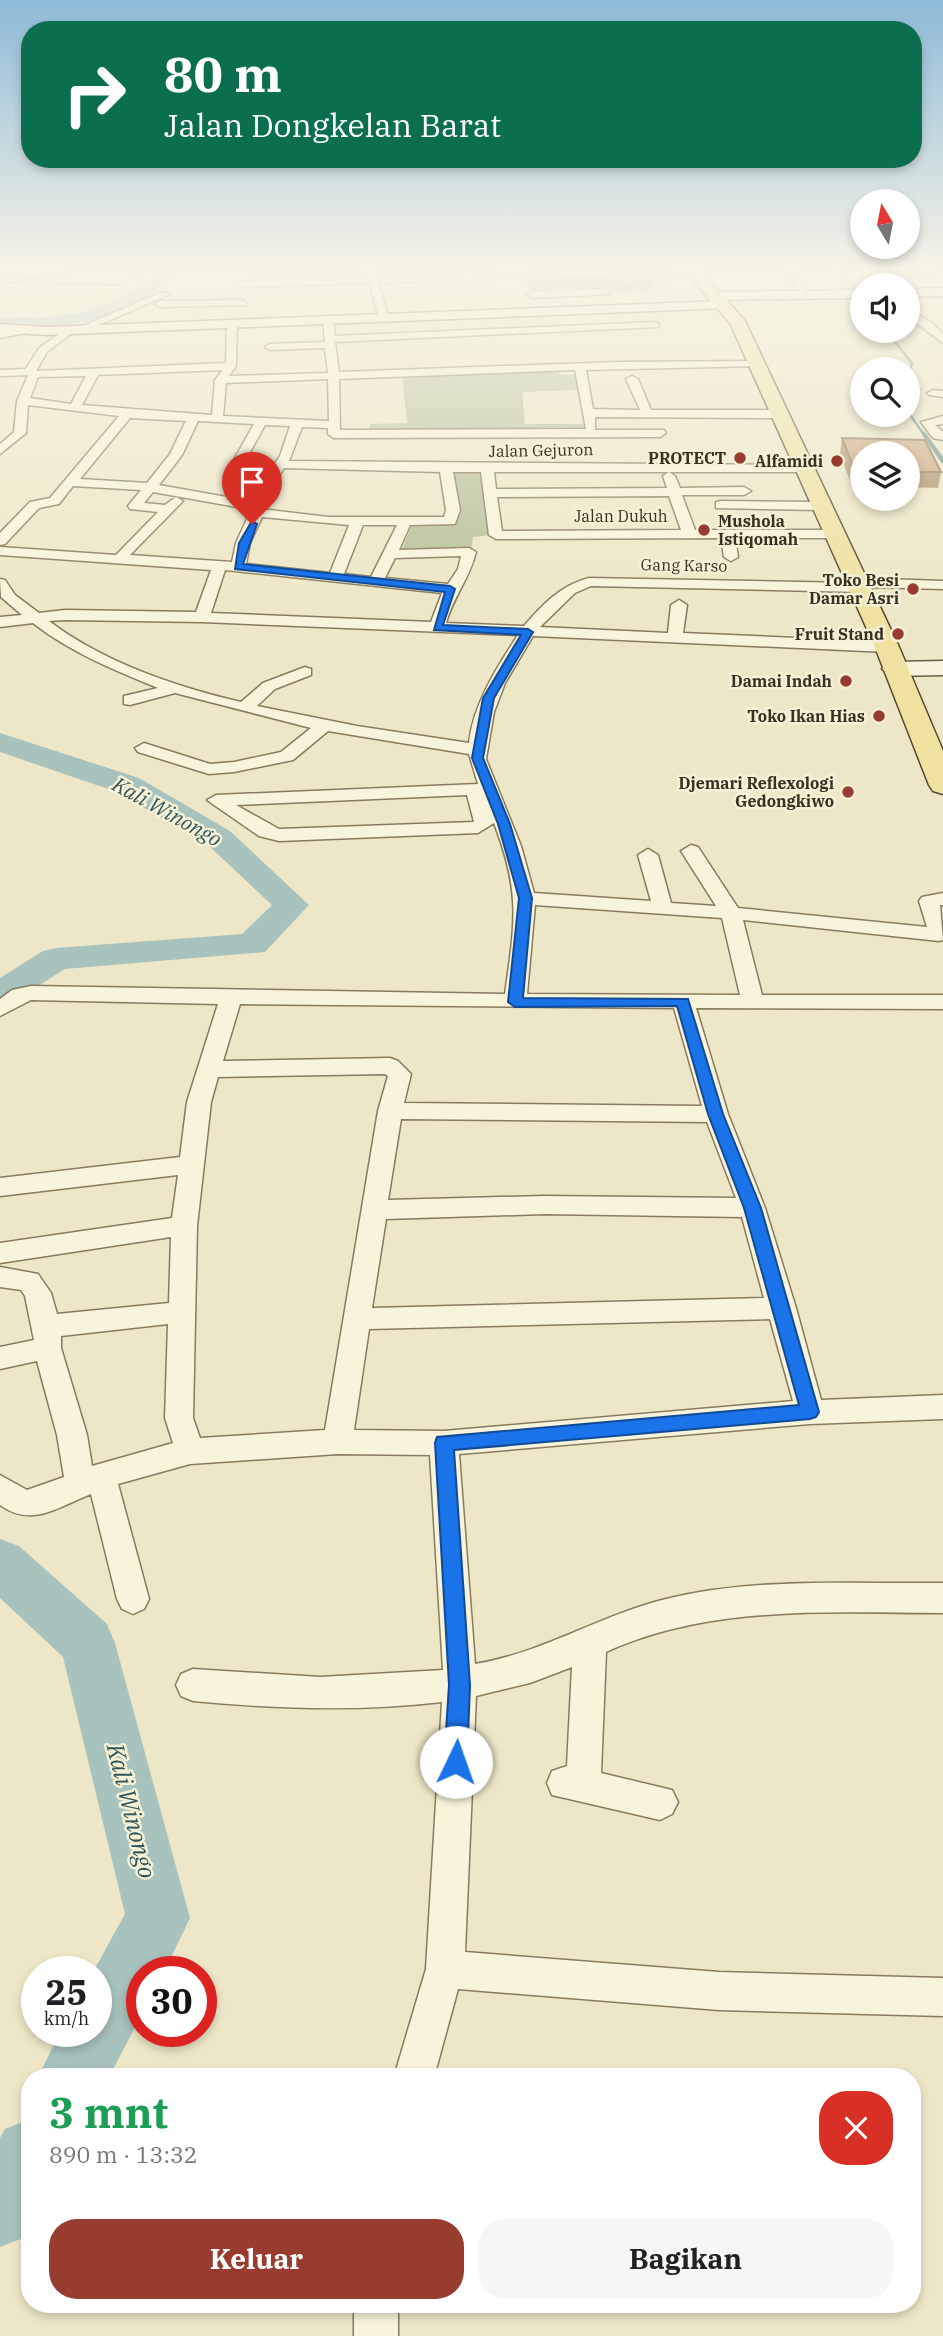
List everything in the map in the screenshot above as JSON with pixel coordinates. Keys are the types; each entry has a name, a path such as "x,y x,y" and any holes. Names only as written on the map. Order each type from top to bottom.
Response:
{"main road":[{"path":"763,380 858,585 943,785"}],"street":[{"path":"0,450 20,433 23,401 30,380"},
{"path":"74,409 88,380"},
{"path":"217,419 220,380"},
{"path":"334,380 335,425 332,433 370,452 595,447 660,433"},
{"path":"582,380 595,447"},
{"path":"632,380 647,413"},
{"path":"23,401 127,414 335,425"},
{"path":"588,413 779,414"},
{"path":"0,541 33,507 54,500 127,414"},
{"path":"169,509 135,506 176,455 194,417"},
{"path":"943,420 927,422 937,435 943,436"},
{"path":"237,465 261,422"},
{"path":"238,567 255,509 286,456 297,423"},
{"name":"Jalan Gejuron","path":"279,464 370,452 446,470 487,469 595,447 665,466 804,469"},
{"path":"665,466 689,534"},
{"path":"487,469 493,493 560,497 616,491 820,506"},
{"path":"71,482 150,487 255,509 358,522 405,522 452,520 446,470"},
{"path":"616,491 624,522"},
{"path":"677,497 744,491"},
{"path":"121,558 184,493"},
{"name":"Jalan Dukuh","path":"493,493 494,532 498,535 624,522 689,534 835,534"},
{"path":"336,576 358,522"},
{"path":"376,582 405,522"},
{"path":"727,534 731,557"},
{"path":"0,551 220,565 450,589"},
{"path":"391,554 469,552 465,569 450,589 437,628"},
{"path":"202,617 220,565"},
{"path":"0,583 8,591 8,597 84,649 176,688 245,708 478,758 504,824 525,898 515,1002"},
{"name":"Gang Karso","path":"475,789 472,769 478,758 488,698 528,632 554,604 580,584 943,585"},
{"path":"675,638 679,605"},
{"path":"0,622 37,618 202,617 675,638 890,658 943,668"},
{"path":"245,708 269,686 305,672"},
{"path":"130,700 176,688"},
{"path":"144,748 209,769 234,767 287,756 323,726"},
{"path":"475,789 484,825 435,830 275,834 216,800 220,798 475,789"},
{"path":"691,851 731,913 753,1002"},
{"path":"648,855 663,908"},
{"path":"525,898 731,913 939,935 929,901 943,899"},
{"path":"0,1009 20,995 30,993 515,1002 943,1002"},
{"path":"190,1451 180,1429 179,1418 184,1226 199,1102 231,998"},
{"path":"683,1002 716,1114 752,1208 783,1308 810,1412"},
{"path":"209,1069 394,1067 400,1076 390,1111 360,1319 338,1442"},
{"path":"390,1111 716,1114"},
{"path":"0,1187 190,1165"},
{"path":"376,1210 544,1205 752,1208"},
{"path":"0,1253 184,1226"},
{"path":"0,1277 29,1281 38,1293 72,1435 134,1599"},
{"path":"360,1319 783,1308"},
{"path":"0,1359 48,1339 58,1324 182,1312"},
{"path":"0,1488 23,1504 34,1503 90,1479 190,1451 338,1442 444,1443 810,1412 943,1407"},
{"path":"416,2068 444,1969 460,1685 444,1443"},
{"path":"193,1685 268,1692 342,1693 460,1685 530,1667 649,1618 715,1605 943,1598"},
{"path":"590,1643 573,1785 660,1802"},
{"path":"444,1969 719,1991 943,1997"},
{"path":"376,2313 376,2336"}],"green space":[{"path":"402,380 576,380 579,390 522,392 525,424 588,424 590,432 370,435 370,424 407,423"},
{"path":"487,471 491,535 473,537 471,552 401,552 413,522 450,521 453,472"}],"building":[{"path":"842,438 925,440 941,472 920,472 920,441 850,441 850,458"}],"waterway":[{"path":"919,427 925,436"},
{"path":"924,434 943,461"},
{"name":"Kali Winongo","path":"0,742 128,785 219,838 292,905 252,944 56,959 0,994"},
{"name":"Kali Winongo","path":"0,1563 87,1643 158,1918 77,2068"},
{"name":"Kali Winongo","path":"0,2211 21,2171"}],"place":[{"name":"PROTECT","path":"740,458"},
{"name":"Alfamidi","path":"837,461"},
{"name":"Mushola Istiqomah","path":"704,530"},
{"name":"Toko Besi Damar Asri","path":"913,589"},
{"name":"Fruit Stand","path":"898,634"},
{"name":"Damai Indah","path":"846,681"},
{"name":"Toko Ikan Hias","path":"879,716"},
{"name":"Djemari Reflexologi Gedongkiwo","path":"848,792"}],"route":[{"path":"252,524 243,543 244,550 238,567 450,589 444,600 437,628 528,632 488,698 477,758 504,824 525,898 515,1002 683,1002 716,1114 752,1208 783,1308 810,1412 444,1443 460,1685 456,1762"}]}
